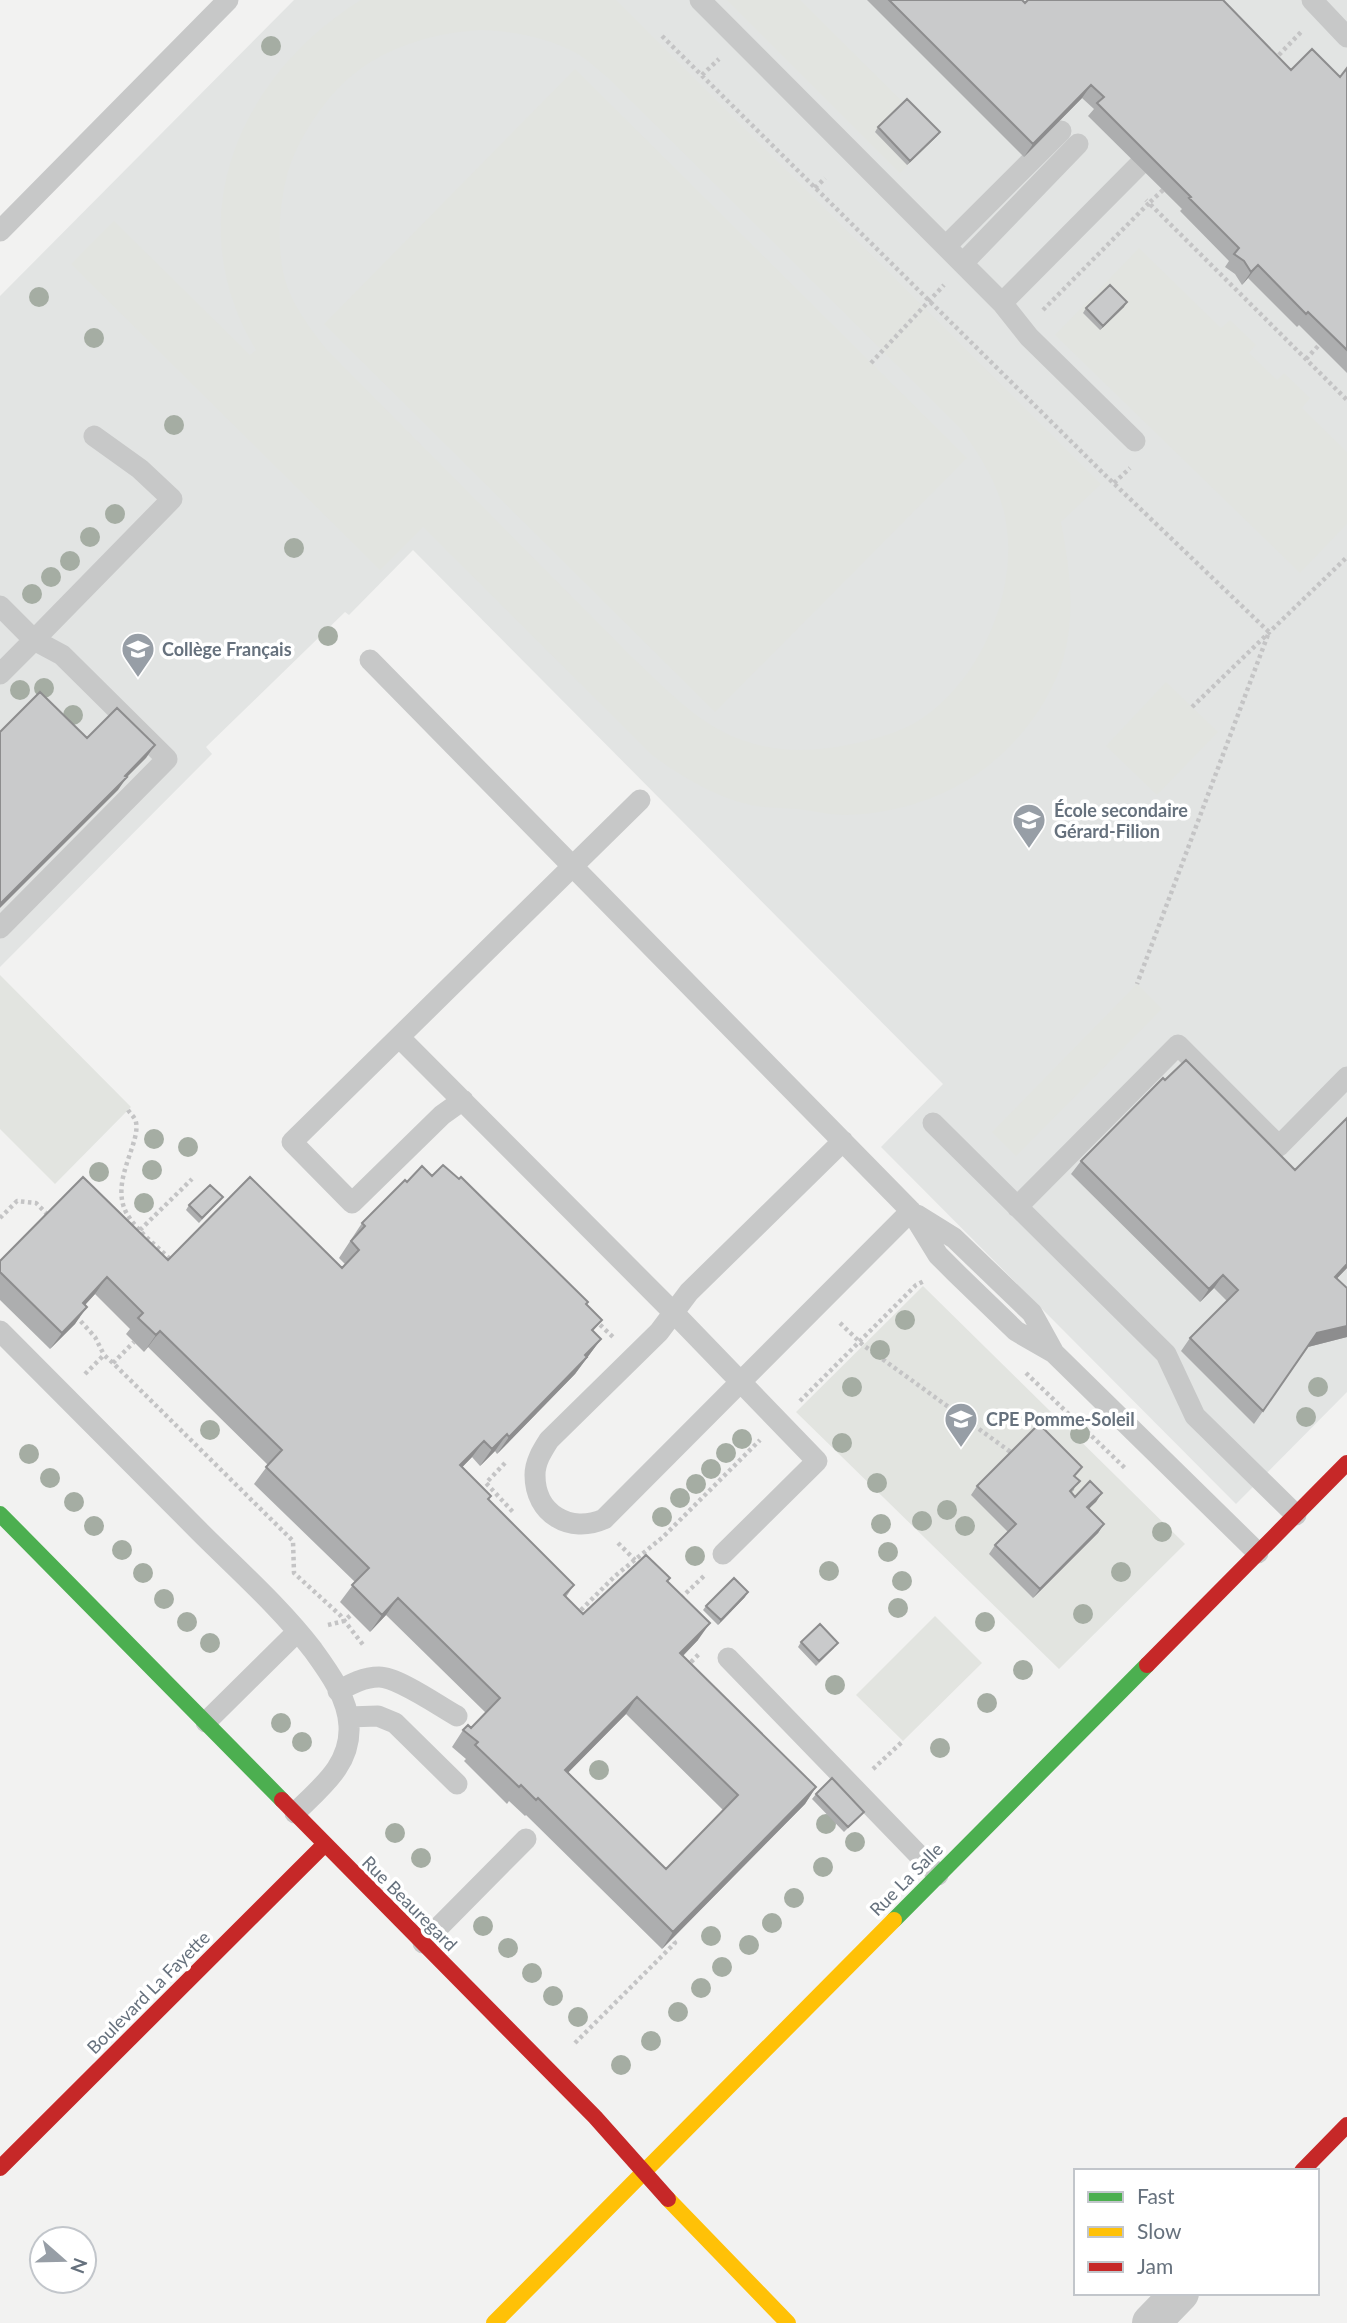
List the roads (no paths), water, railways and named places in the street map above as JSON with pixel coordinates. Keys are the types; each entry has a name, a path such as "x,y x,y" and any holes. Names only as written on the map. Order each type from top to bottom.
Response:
{"street":[{"name":"Rue La Salle","path":"494,2323 1347,1463"},
{"name":"Rue Beauregard","path":"0,1514 595,2117 692,2225 788,2323"},
{"name":"Boulevard La Fayette","path":"0,2168 325,1844"},
{"path":"1304,2169 1347,2125"},
{"path":"1151,2323 1179,2295"}],"lane":[{"path":"0,231 228,0"},
{"path":"700,0 963,263 1002,303 1029,337 1135,441"},
{"path":"1312,0 1347,37"},
{"path":"946,246 1069,138 963,263"},
{"path":"1002,303 1138,166"},
{"path":"0,674 172,499 140,469 94,436"},
{"path":"0,607 34,640 62,655 167,759 0,928"},
{"path":"370,660 911,1211 954,1238 1032,1313 1054,1353 1258,1553"},
{"path":"463,1101 442,1115 352,1203 292,1142 640,800"},
{"path":"399,1037 817,1461 719,1560"},
{"path":"1017,1207 1178,1045 1279,1146 1347,1077"},
{"path":"933,1123 1166,1354 1195,1416 1296,1515"},
{"path":"843,1141 689,1292 659,1332 549,1440 541,1451 535,1475 541,1499 554,1516 579,1526 604,1519 911,1211"},
{"path":"0,1331 298,1632 323,1665 338,1691 348,1717 349,1741 342,1761 332,1775 295,1813"},
{"path":"206,1723 298,1632"},
{"path":"728,1658 938,1875"},
{"path":"338,1691 357,1681 382,1677 457,1716"},
{"path":"348,1717 378,1716 395,1723 457,1784"},
{"path":"423,1943 526,1839"}],"place":[{"name":"Collège Français","path":"138,679"},
{"name":"École secondaire Gérard-Filion","path":"1029,850"},
{"name":"CPE Pomme-Soleil","path":"961,1449"}]}
